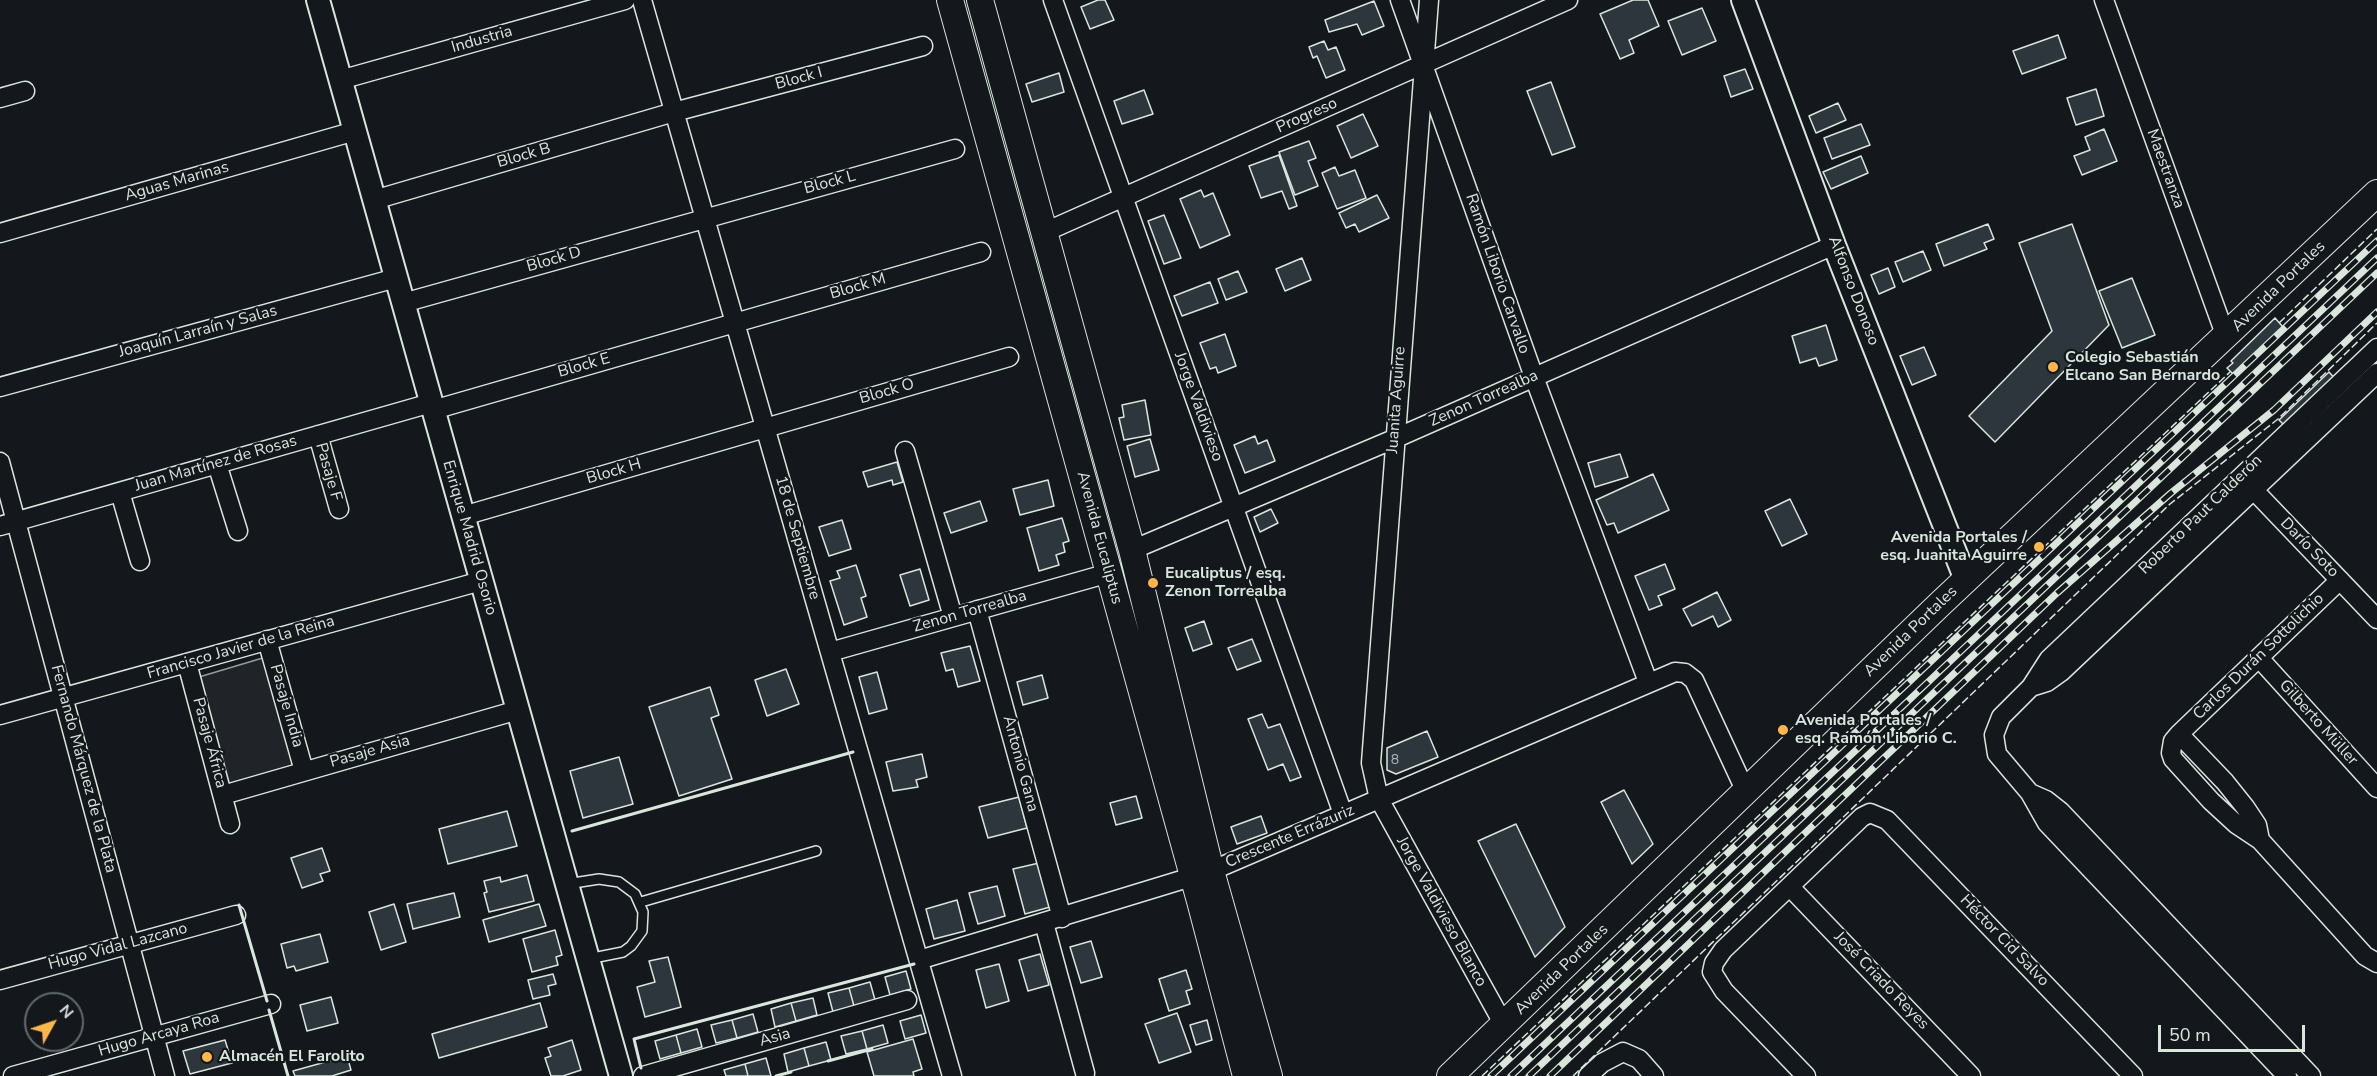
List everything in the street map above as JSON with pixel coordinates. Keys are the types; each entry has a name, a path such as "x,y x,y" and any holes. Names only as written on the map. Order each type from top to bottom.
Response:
{"main road":[{"name":"Avenida Eucaliptus","path":"950,0 1109,573 1201,883 1269,1076"},
{"name":"Avenida Eucaliptus","path":"980,0 1132,550 1201,883 1246,1076"},
{"name":"Avenida Portales","path":"1450,1076 1966,580 2377,194"},
{"path":"1201,883 1196,922 1198,953 1230,1076"}],"street":[{"name":"Enrique Madrid Osorio","path":"318,0 621,1076"},
{"name":"Industria","path":"340,80 625,0"},
{"name":"18 de Septiembre","path":"642,0 952,1076"},
{"name":"Jorge Valdivieso","path":"1053,0 1343,814"},
{"name":"Ramón Liborio Carvallo","path":"1400,0 1534,377 1648,682"},
{"name":"Juanita Aguirre","path":"1379,799 1371,763 1429,0"},
{"name":"Progreso","path":"1045,232 1568,0"},
{"name":"Alfonso Donoso","path":"1743,0 1834,245 1966,580"},
{"name":"Maestranza","path":"2104,0 2226,337"},
{"name":"Block I","path":"674,112 923,46"},
{"path":"0,98 25,91"},
{"name":"Block B","path":"374,200 674,112"},
{"name":"Aguas Marinas","path":"0,233 355,131"},
{"name":"Block L","path":"705,217 955,149"},
{"name":"Block D","path":"403,303 705,217"},
{"name":"Zenon Torrealba","path":"1132,550 1394,439 1834,245"},
{"name":"Block M","path":"735,323 981,252"},
{"name":"Joaquín Larraín y Salas","path":"0,387 396,278"},
{"name":"Block E","path":"432,406 735,323"},
{"name":"Roberto Paut Calderón","path":"2287,1076 2047,824 2030,793 1997,754 1994,735 2001,717 2031,687 2049,659 2377,348"},
{"name":"Block O","path":"765,428 1009,357"},
{"name":"Roberto Paut Calderón","path":"2031,687 2054,678 2377,373"},
{"name":"Juan Martínez de Rosas","path":"8,524 318,435 432,406"},
{"name":"Block H","path":"463,516 765,428"},
{"name":"Pasaje F","path":"318,435 339,509"},
{"path":"905,452 953,617"},
{"name":"Fernando Márquez de la Plata","path":"0,462 8,524 65,697 165,1076"},
{"path":"217,464 238,531"},
{"name":"Darío Soto","path":"2241,476 2377,620"},
{"path":"120,492 140,561"},
{"name":"Zenon Torrealba","path":"830,652 1109,573"},
{"name":"Francisco Javier de la Reina","path":"0,715 481,580"},
{"name":"Carlos Durán Sottolichio","path":"2340,580 2179,734 2171,747 2173,759 2226,815 2260,840 2365,956 2377,963"},
{"name":"Antonio Gana","path":"977,610 1062,918"},
{"name":"Pasaje India","path":"267,640 304,771"},
{"name":"Gilberto Müller","path":"2259,658 2377,788"},
{"name":"Pasaje África","path":"187,663 230,824"},
{"name":"Crescente Errázuriz","path":"919,960 1062,918 1201,883 1343,814 1675,672 1685,673 1694,680 1746,792"},
{"name":"Pasaje Asia","path":"223,795 518,710"},
{"name":"Roberto Paut Calderón","path":"2030,793 2046,800 2060,811 2311,1076"},
{"name":"Jorge Valdivieso Blanco","path":"1379,799 1504,1025"},
{"name":"Héctor Cid Salvo","path":"1790,887 1862,818 1870,813 1887,820 2133,1076"},
{"path":"1790,887 1723,950 1714,963 1712,972 1724,991 1806,1076"},
{"name":"José Criado Reyes","path":"1790,887 1971,1076"},
{"name":"Hugo Vidal Lazcano","path":"0,980 236,915"},
{"path":"1044,923 1085,1073"},
{"name":"Asia","path":"643,1076 907,1000"},
{"name":"Hugo Arcaya Roa","path":"13,1076 271,1004"},
{"path":"1588,1076 1602,1063 1623,1052 1639,1059 1654,1076"}],"lane":[{"path":"641,902 816,851"},
{"path":"567,884 599,879 620,882 628,887 641,902 644,921 637,939 631,946 623,952 588,959"}],"shaded area":[{"path":"266,657 297,767 229,786 199,677"}],"building":[{"path":"1098,0 1105,0 1114,20 1090,29 1081,7"},
{"path":"1633,0 1648,0 1659,26 1629,40 1634,53 1620,59 1600,14"},
{"path":"1374,1 1384,26 1362,35 1357,24 1329,32 1325,20"},
{"path":"1702,8 1716,41 1682,55 1668,21"},
{"path":"2058,35 2066,58 2022,74 2013,51"},
{"path":"1324,41 1328,50 1336,47 1345,70 1326,78 1317,56 1313,58 1309,47"},
{"path":"1745,69 1753,89 1731,97 1724,76"},
{"path":"1059,73 1064,92 1032,102 1026,84"},
{"path":"1551,82 1575,147 1552,155 1527,91"},
{"path":"2096,89 2104,116 2076,125 2067,98"},
{"path":"1144,90 1153,114 1122,124 1114,101"},
{"path":"1838,103 1846,120 1816,133 1809,116"},
{"path":"1363,114 1378,146 1351,158 1337,126"},
{"path":"1861,124 1870,145 1832,159 1824,138"},
{"path":"2104,129 2117,161 2082,175 2074,156 2090,150 2085,137"},
{"path":"1309,141 1316,158 1308,161 1318,186 1295,195 1279,152"},
{"path":"1279,155 1297,206 1289,209 1282,191 1261,198 1249,166"},
{"path":"1861,156 1868,173 1831,189 1823,172"},
{"path":"1335,167 1339,176 1355,170 1366,198 1337,209 1322,173"},
{"path":"1201,190 1204,197 1213,193 1230,235 1200,248 1180,199"},
{"path":"1377,195 1389,218 1359,232 1355,224 1346,228 1339,213"},
{"path":"1164,215 1181,258 1164,264 1148,221"},
{"path":"1988,224 1994,239 1984,243 1987,249 1944,266 1936,244"},
{"path":"2072,224 2109,325 1995,442 1969,416 2052,331 2019,243"},
{"path":"1923,251 1931,270 1903,282 1895,262"},
{"path":"1302,258 1311,280 1285,291 1276,269"},
{"path":"1888,268 1895,287 1879,294 1871,275"},
{"path":"1238,271 1247,292 1226,300 1218,279"},
{"path":"2132,278 2155,335 2122,348 2099,291"},
{"path":"1210,282 1218,303 1182,316 1174,296"},
{"path":"2275,318 2283,327 2233,374 2227,368 2233,363 2231,361"},
{"path":"1826,325 1837,360 1819,366 1816,358 1800,363 1792,336"},
{"path":"1225,334 1236,366 1218,373 1216,367 1210,369 1200,343"},
{"path":"1924,347 1936,375 1912,385 1900,356"},
{"path":"2329,372 2337,381 2287,428 2279,420"},
{"path":"1145,400 1151,435 1124,440 1119,418 1124,417 1122,405"},
{"path":"1255,436 1258,444 1267,440 1275,461 1245,473 1234,445"},
{"path":"1150,439 1159,470 1135,477 1127,446"},
{"path":"1620,454 1628,477 1595,487 1588,463"},
{"path":"897,462 903,482 893,485 892,480 868,487 863,472"},
{"path":"1653,474 1669,510 1618,533 1614,523 1607,525 1596,500"},
{"path":"1048,480 1054,506 1020,515 1013,489"},
{"path":"1790,499 1807,534 1782,546 1765,511"},
{"path":"980,501 987,521 951,533 944,513"},
{"path":"1271,509 1278,523 1260,532 1254,517"},
{"path":"1062,518 1069,541 1063,543 1065,552 1056,555 1059,565 1039,571 1027,528"},
{"path":"842,520 851,549 829,556 819,527"},
{"path":"1665,564 1675,589 1658,596 1662,605 1649,610 1635,576"},
{"path":"856,565 866,596 861,598 867,617 844,625 830,581 840,578 837,571"},
{"path":"920,569 929,600 910,606 900,575"},
{"path":"1717,592 1731,620 1718,627 1713,616 1692,626 1683,609"},
{"path":"1204,621 1212,644 1193,651 1185,628"},
{"path":"1252,639 1261,661 1237,670 1228,648"},
{"path":"970,646 980,681 958,687 953,669 946,671 941,653"},
{"path":"786,669 799,704 767,716 755,680"},
{"path":"877,672 887,709 869,714 859,677"},
{"path":"1042,675 1048,698 1023,705 1017,682"},
{"path":"710,687 719,715 711,718 732,779 679,796 649,707"},
{"path":"1262,714 1268,728 1280,724 1301,777 1290,781 1283,764 1268,770 1248,719"},
{"path":"1427,731 1438,757 1396,774 1387,770 1387,748"},
{"path":"922,754 927,777 916,780 918,787 893,791 886,762"},
{"path":"619,757 633,804 583,818 570,771"},
{"path":"1624,790 1653,844 1632,864 1601,802"},
{"path":"1136,796 1142,818 1116,825 1110,803"},
{"path":"1019,797 1027,828 988,838 979,807"},
{"path":"507,811 517,846 448,864 439,829"},
{"path":"1261,816 1267,833 1237,844 1231,827"},
{"path":"1516,824 1565,927 1535,957 1478,841"},
{"path":"322,848 330,871 320,874 323,881 302,888 291,858"},
{"path":"1039,863 1050,907 1025,914 1013,869"},
{"path":"527,875 534,901 489,912 484,893 487,892 484,881 500,877 501,882"},
{"path":"997,886 1005,916 978,924 969,893"},
{"path":"454,893 460,917 413,929 407,904"},
{"path":"957,900 965,931 934,939 926,909"},
{"path":"394,904 406,942 381,950 369,912"},
{"path":"539,904 546,926 489,942 483,920"},
{"path":"555,930 562,955 556,957 558,965 532,972 523,939"},
{"path":"320,934 328,962 296,971 294,966 287,968 281,944"},
{"path":"1091,941 1102,977 1081,983 1070,947"},
{"path":"1040,954 1049,985 1028,991 1019,960"},
{"path":"668,957 681,1007 645,1017 637,987 655,982 649,961"},
{"path":"999,964 1009,1001 986,1008 976,970"},
{"path":"1186,970 1192,989 1186,991 1190,1004 1169,1011 1159,979"},
{"path":"906,971 911,989 890,995 885,977"},
{"path":"553,974 556,984 548,986 550,995 533,999 528,980"},
{"path":"870,982 875,1000 854,1006 849,988"},
{"path":"849,988 854,1006 833,1012 828,993"},
{"path":"331,997 338,1023 307,1031 300,1005"},
{"path":"813,998 817,1015 796,1021 791,1003"},
{"path":"540,1003 547,1027 439,1058 432,1034"},
{"path":"791,1003 796,1021 775,1027 771,1009"},
{"path":"1177,1013 1191,1052 1159,1063 1145,1024"},
{"path":"753,1014 758,1032 737,1038 732,1020"},
{"path":"921,1015 926,1033 905,1039 900,1021"},
{"path":"732,1020 737,1038 716,1043 711,1025"},
{"path":"1207,1020 1212,1040 1196,1045 1190,1025"},
{"path":"883,1025 888,1043 867,1049 862,1031"},
{"path":"697,1029 702,1047 681,1053 676,1035"},
{"path":"862,1031 867,1049 846,1054 841,1036"},
{"path":"676,1035 681,1053 660,1059 655,1041"},
{"path":"913,1039 922,1069 913,1072 914,1076 874,1076 867,1052"},
{"name":"Almacén El Farolito","path":"225,1040 232,1063 190,1074 183,1051"},
{"path":"572,1040 581,1070 563,1076 551,1076 545,1058 551,1056 548,1048"},
{"path":"826,1042 831,1060 809,1066 804,1048"},
{"path":"804,1048 809,1066 788,1072 784,1054"},
{"path":"347,1056 351,1070 332,1076 295,1076 293,1071"},
{"path":"766,1058 771,1076 748,1076 745,1064"},
{"path":"745,1064 748,1076 726,1076 724,1070"}],"railway":[{"path":"1491,1076 2377,241"},
{"path":"1511,1076 2377,258"},
{"path":"1529,1076 2377,273"},
{"path":"1550,1076 2057,593 2171,493 2274,410 2377,312"}],"fence":[{"path":"2279,323 2377,229"},
{"path":"1573,1076 2170,504 2278,419 2377,323"},
{"path":"1482,1076 2230,372"}],"wall":[{"path":"572,831 853,752"},
{"path":"239,905 267,1001"},
{"path":"641,1068 634,1039 914,964"},
{"path":"269,1010 288,1076"},
{"path":"828,1061 872,1049"},
{"path":"776,1076 791,1072"}],"place":[{"name":"Colegio Sebastián Elcano San Bernardo","path":"2053,367"},
{"name":"Avenida Portales / esq. Juanita Aguirre","path":"2039,547"},
{"name":"Eucaliptus / esq. Zenon Torrealba","path":"1153,583"},
{"name":"Avenida Portales / esq. Ramón Liborio C.","path":"1783,730"},
{"name":"Almacén El Farolito","path":"207,1057"}]}
